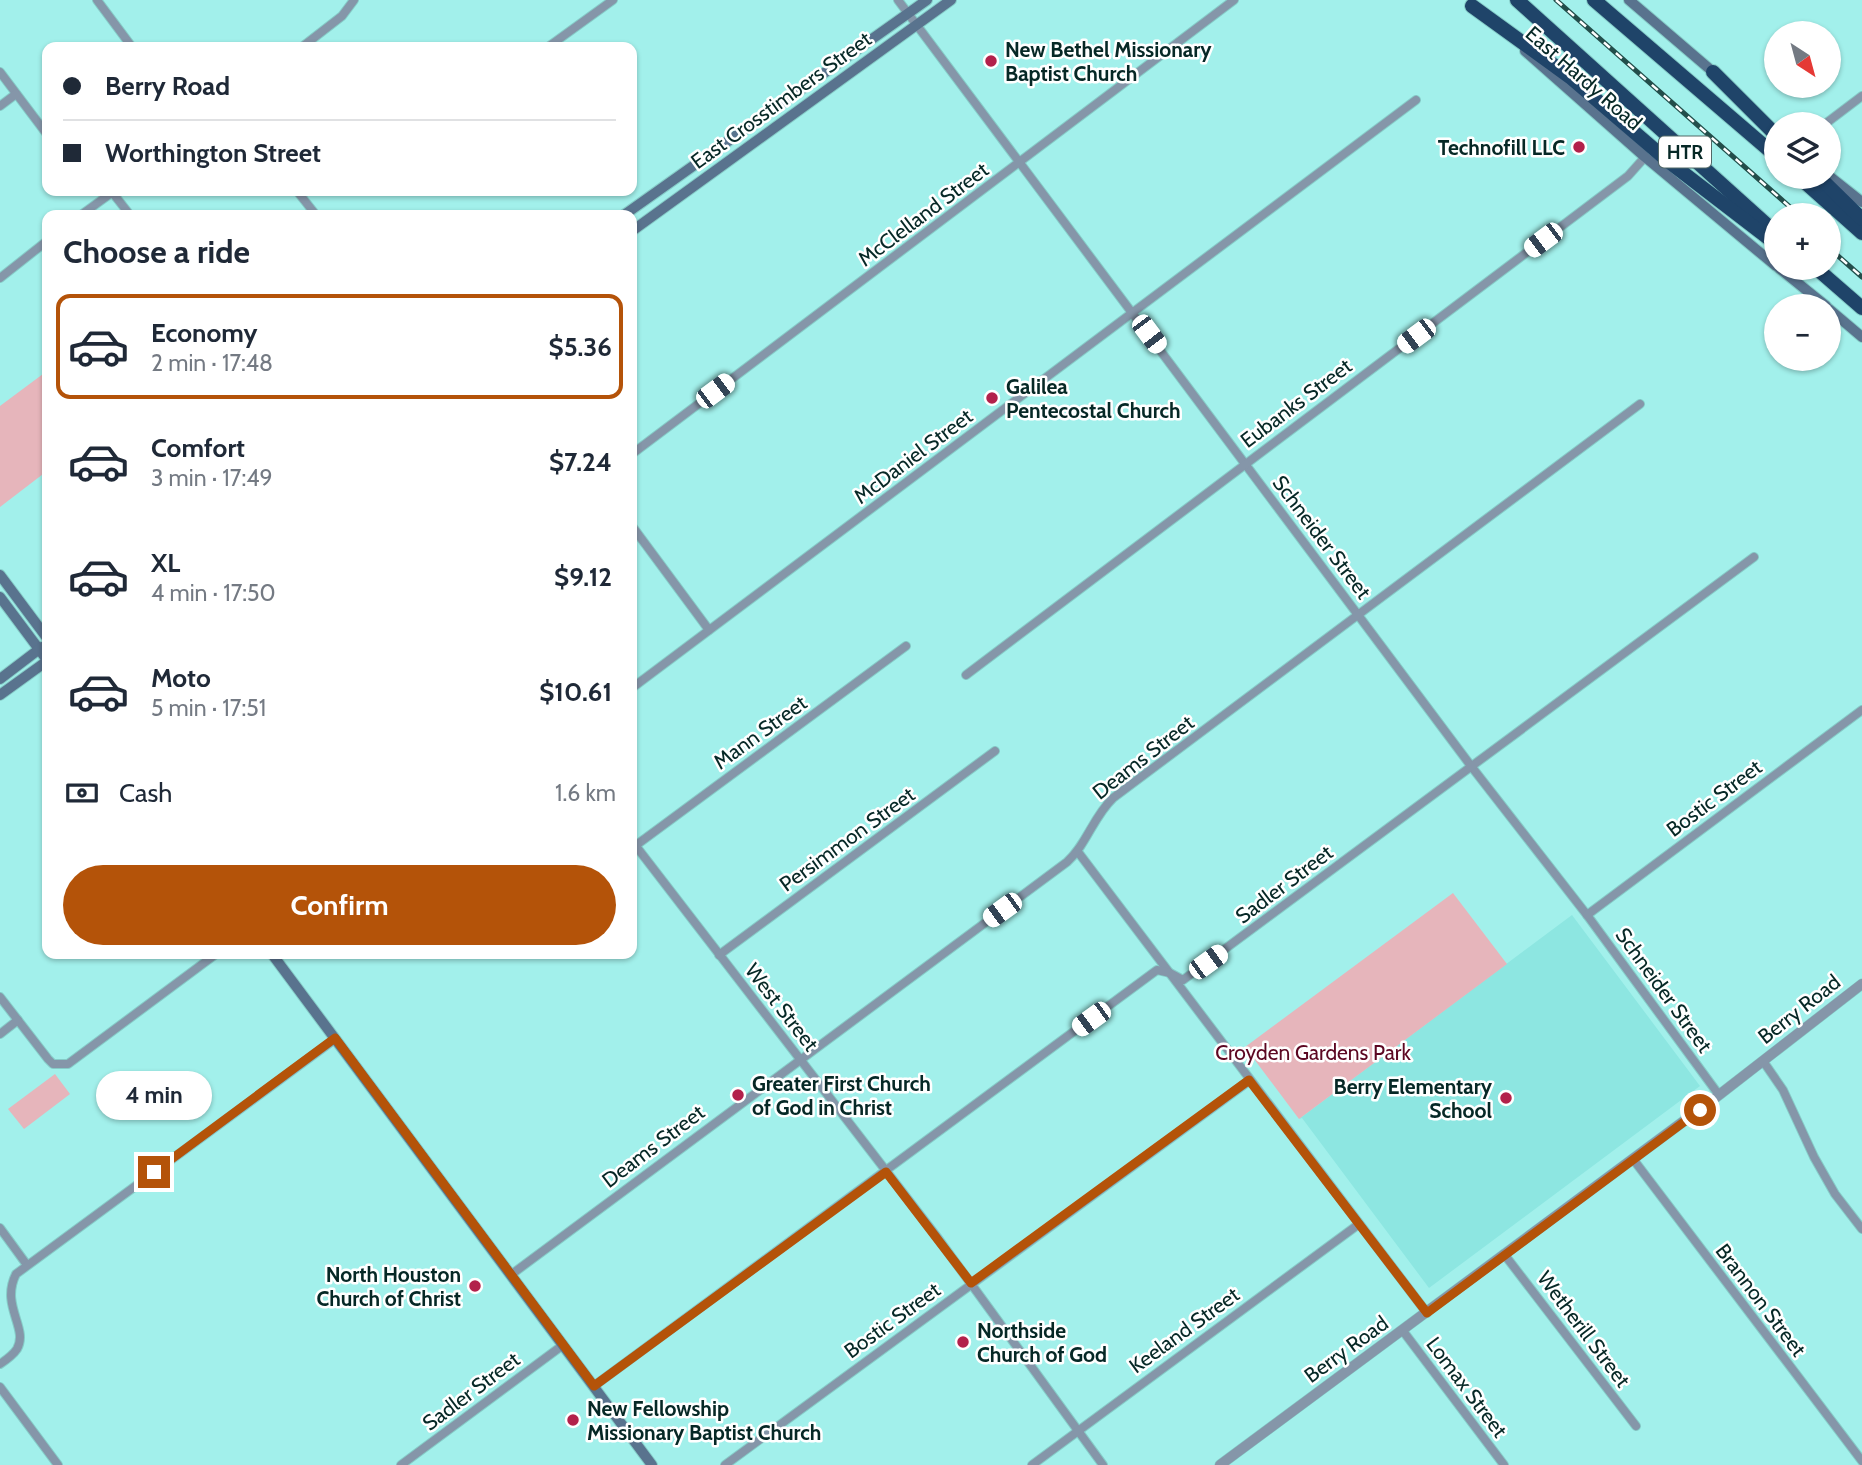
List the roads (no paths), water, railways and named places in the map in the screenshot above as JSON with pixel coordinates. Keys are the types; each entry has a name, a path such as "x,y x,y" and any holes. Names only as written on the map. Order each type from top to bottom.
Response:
{"highway":[{"name":"HTR","path":"1517,0 1764,222"},
{"name":"HTR","path":"1594,0 1764,146"},
{"path":"1468,3 1570,77 1669,162 1764,235"},
{"path":"1713,72 1764,122"},
{"path":"1812,189 1862,233"},
{"path":"1831,189 1862,219"},
{"path":"1827,280 1842,291"},
{"path":"1830,280 1862,308"}],"main road":[{"name":"East Crosstimbers Street","path":"631,210 927,0"},
{"name":"East Crosstimbers Street","path":"637,226 951,0"},
{"path":"1629,0 1713,72"},
{"name":"East Hardy Road","path":"1468,3 1645,157 1764,255"},
{"path":"819,76 828,90"},
{"path":"678,176 688,190"},
{"path":"1841,185 1862,202"},
{"name":"East Hardy Road","path":"1794,280 1811,294"},
{"name":"East Hardy Road","path":"1841,319 1862,337"},
{"path":"0,575 42,638"},
{"path":"0,597 42,640"},
{"path":"0,679 42,645"},
{"path":"0,695 42,665"},
{"path":"276,959 652,1465"}],"street":[{"path":"97,0 128,42"},
{"path":"308,42 342,16 354,0"},
{"path":"555,42 613,0"},
{"name":"Schneider Street","path":"898,0 1720,1095"},
{"name":"McClelland Street","path":"637,450 1234,0"},
{"path":"0,72 42,128"},
{"path":"0,106 16,94"},
{"path":"1841,112 1862,96"},
{"name":"McDaniel Street","path":"637,684 1416,100"},
{"name":"Eubanks Street","path":"966,675 1628,176 1645,157"},
{"path":"88,210 106,196"},
{"path":"301,196 312,210"},
{"path":"0,278 42,245"},
{"name":"Deams Street","path":"512,1274 1078,852 1101,809 1113,797 1640,404"},
{"path":"637,533 709,630"},
{"name":"Sadler Street","path":"594,1386 1157,970 1170,973 1183,981 1754,557"},
{"name":"Mann Street","path":"637,841 906,646"},
{"name":"Bostic Street","path":"1587,915 1862,710"},
{"name":"Persimmon Street","path":"719,955 995,751"},
{"name":"West Street","path":"637,847 971,1283 1103,1465"},
{"path":"1078,852 1427,1313"},
{"path":"0,997 48,1059 60,1065 68,1064 209,959"},
{"name":"Berry Road","path":"1220,1465 1720,1095 1862,984"},
{"path":"0,1034 18,1020"},
{"path":"0,1364 18,1347 20,1339 6,1296 9,1282 27,1265 335,1038"},
{"path":"1763,1061 1783,1090 1814,1157 1835,1194 1862,1229"},
{"name":"Bostic Street","path":"725,1465 1249,1080"},
{"name":"Brannon Street","path":"1633,1159 1862,1461"},
{"name":"Keeland Street","path":"1032,1465 1359,1224"},
{"path":"0,1228 27,1265"},
{"name":"Wetherill Street","path":"1504,1254 1636,1426"},
{"name":"Lomax Street","path":"1403,1331 1504,1465"},
{"name":"Sadler Street","path":"401,1465 563,1345"},
{"path":"0,1387 58,1465"}],"railway":[{"path":"1556,0 1785,203"},
{"path":"1841,259 1862,277"}],"place":[{"name":"New Bethel Missionary Baptist Church","path":"991,61"},
{"name":"Technofill LLC","path":"1579,147"},
{"name":"Galilea Pentecostal Church","path":"992,398"},
{"name":"Greater First Church of God in Christ","path":"738,1095"},
{"name":"Berry Elementary School","path":"1506,1098"},
{"name":"North Houston Church of Christ","path":"475,1286"},
{"name":"Northside Church of God","path":"963,1342"},
{"name":"New Fellowship Missionary Baptist Church","path":"573,1420"}],"park label":[{"name":"Croyden Gardens Park","path":"1313,1052"}]}
